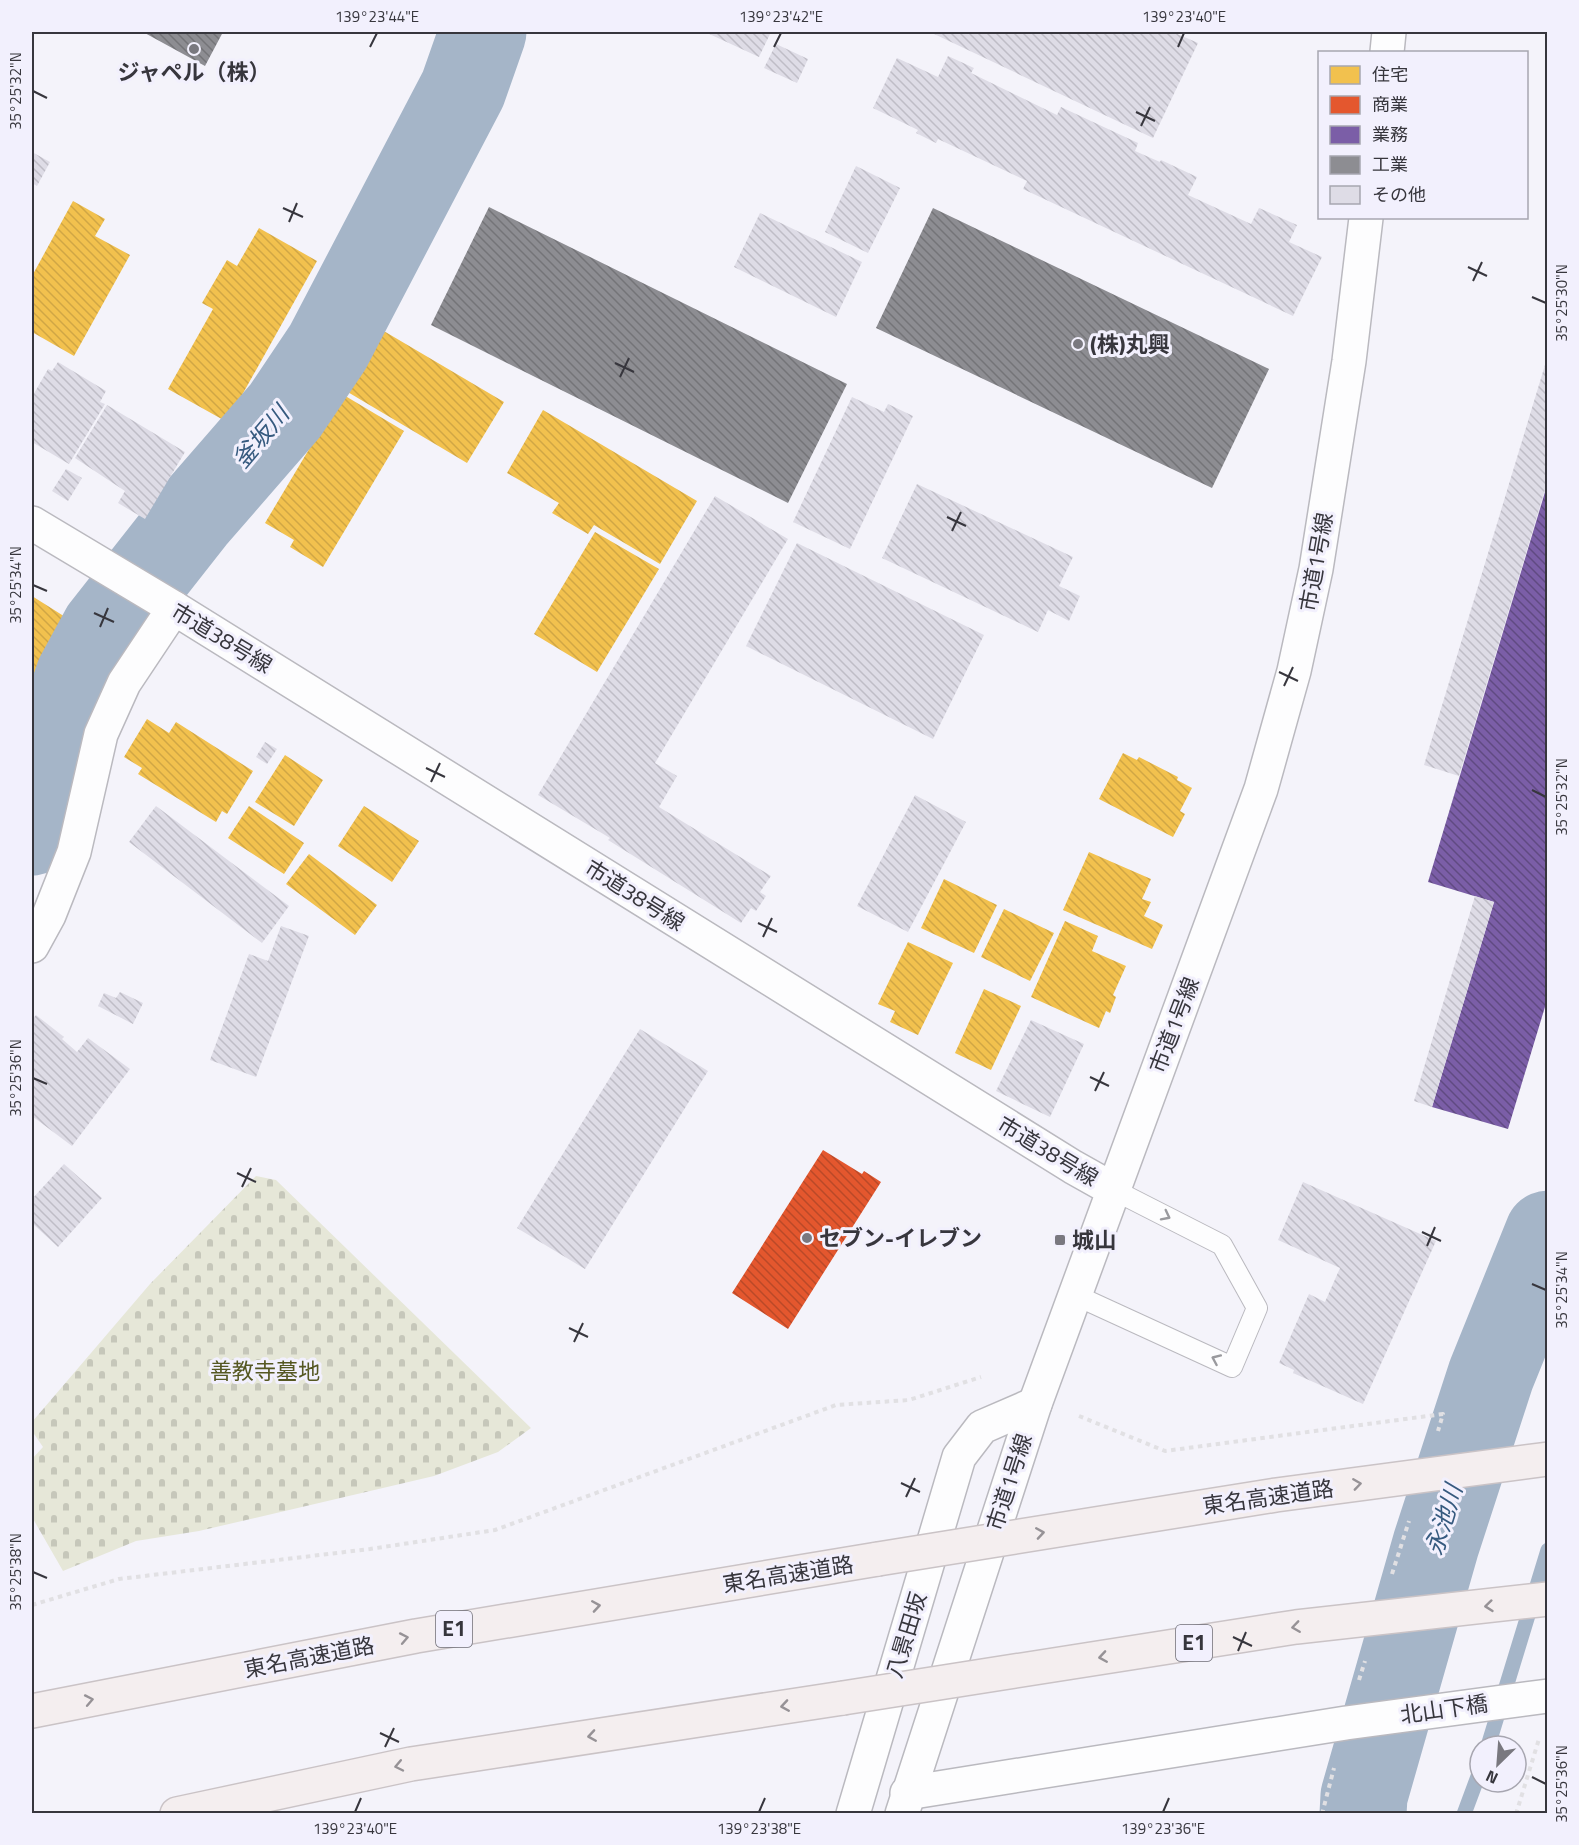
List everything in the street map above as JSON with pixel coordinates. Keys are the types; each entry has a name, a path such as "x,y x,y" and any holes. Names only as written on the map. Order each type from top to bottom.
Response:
{"highway":[{"name":"東名高速道路","path":"32,1711 416,1636 878,1559 1276,1495 1548,1459"},
{"name":"E1","path":"177,1814 411,1764 1296,1627 1548,1599"}],"street":[{"path":"1387,51 1389,32"},
{"name":"市道1号線","path":"904,1803 1035,1404 1261,789 1294,671 1316,569 1349,361 1366,219"},
{"name":"市道38号線","path":"32,523 1073,1167 1114,1190"},
{"path":"32,946 49,915 74,852 101,734 124,683 166,604"},
{"name":"八景田坂","path":"852,1814 958,1457 982,1427 1035,1404"},
{"name":"北山下橋","path":"904,1803 1366,1720 1535,1697"}],"lane":[{"path":"1075,1295 1232,1366 1257,1308 1222,1245 1114,1190"}],"path":[{"path":"32,1605 119,1579 370,1549 495,1530 837,1405 909,1400 981,1377"},
{"path":"1516,1814 1541,1730"}],"green space":[{"name":"善教寺墓地","path":"256,1176 276,1180 531,1428 498,1452 434,1476 199,1531 136,1541 63,1571 32,1517 32,1459 43,1447 32,1431 32,1422 150,1284"}],"building: 住宅":[{"path":"73,201 105,219 95,236 130,255 74,356 32,332 32,276"},
{"path":"259,228 317,261 227,422 168,389 213,309 202,303 227,260 237,266"},
{"path":"377,327 504,402 467,463 341,388"},
{"path":"342,394 404,431 323,567 290,547 294,540 265,523"},
{"path":"543,410 697,501 660,564 594,525 588,534 552,513 559,503 507,473"},
{"path":"595,532 659,569 597,672 534,634"},
{"path":"32,596 70,620 32,679"},
{"path":"147,719 169,733 176,722 253,771 227,814 222,811 216,822 138,774 142,768 124,757"},
{"path":"1123,753 1137,760 1139,757 1178,777 1177,780 1192,788 1180,811 1185,814 1173,837 1099,799"},
{"path":"285,755 323,780 294,826 255,802"},
{"path":"249,806 304,843 284,874 228,838"},
{"path":"364,806 419,841 392,882 338,846"},
{"path":"1089,852 1151,879 1142,899 1151,902 1144,916 1163,925 1152,949 1063,910"},
{"path":"309,854 377,905 355,935 286,884"},
{"path":"944,879 997,905 974,953 921,928"},
{"path":"1004,909 1054,933 1030,981 981,957"},
{"path":"1065,921 1098,936 1092,951 1126,966 1113,995 1116,997 1110,1013 1106,1011 1099,1028 1031,997"},
{"path":"908,942 953,963 918,1035 890,1022 895,1011 878,1004"},
{"path":"984,989 1021,1006 991,1070 955,1053"}],"building: 商業":[{"name":"セブン-イレブン","path":"823,1150 862,1174 864,1171 881,1182 788,1329 732,1293"}],"building: 業務":[{"path":"1548,482 1548,997 1508,1129 1432,1107 1494,902 1428,882"}],"building: 工業":[{"name":"ジャペル（株）","path":"143,32 223,32 205,66"},
{"path":"489,207 847,384 788,503 431,325"},
{"path":"933,208 1269,369 1212,488 876,328"}],"building: その他":[{"path":"705,32 771,32 759,57"},
{"path":"930,32 1173,32 1198,43 1153,138"},
{"path":"776,44 808,59 797,83 764,68"},
{"path":"948,56 974,68 971,73 1057,115 1061,107 1138,143 1135,151 1197,177 1188,195 1251,224 1259,208 1297,225 1289,242 1322,257 1293,316 1023,189 1027,181 938,139 936,143 916,133 918,130 873,108 897,58 938,77"},
{"path":"32,152 50,162 37,186 32,183"},
{"path":"856,166 900,188 868,253 825,232"},
{"path":"760,213 862,262 836,317 734,267"},
{"path":"1548,355 1548,480 1459,776 1424,765"},
{"path":"58,362 106,391 100,402 105,404 69,464 32,442 32,397 48,369 52,371"},
{"path":"852,397 884,412 888,404 913,416 850,549 793,522"},
{"path":"107,405 185,452 145,519 118,503 125,491 75,458"},
{"path":"66,469 82,478 68,501 52,491"},
{"path":"917,484 1073,557 1059,586 1080,596 1069,621 1048,610 1038,632 882,558"},
{"path":"715,496 788,539 655,763 677,776 659,807 771,876 760,892 766,896 756,911 751,908 741,923 608,840 610,838 538,795"},
{"path":"797,543 984,635 933,739 746,646"},
{"path":"265,742 277,749 267,764 256,757"},
{"path":"915,795 966,822 908,932 857,906"},
{"path":"156,806 289,906 262,943 129,842"},
{"path":"1475,896 1494,902 1432,1107 1414,1101"},
{"path":"281,926 309,936 256,1077 210,1060 249,954 268,961"},
{"path":"120,992 143,1003 133,1024 98,1006 104,993 116,998"},
{"path":"36,1015 64,1037 62,1039 77,1052 88,1038 130,1069 72,1146 32,1116 32,1020"},
{"path":"1031,1020 1084,1044 1050,1117 996,1091"},
{"path":"640,1029 708,1071 585,1269 517,1228"},
{"path":"64,1164 102,1198 58,1247 32,1223 32,1199"},
{"path":"1303,1182 1436,1241 1363,1404 1293,1373 1294,1370 1279,1363 1309,1294 1325,1302 1340,1268 1278,1240"}],"waterway":[{"name":"釜坂川","path":"32,832 57,740 79,676 104,630 192,518 285,411 328,347 463,89 483,32"},
{"name":"永池川","path":"1363,1814 1364,1796 1436,1544 1491,1375 1548,1234"},
{"path":"1492,1734 1548,1550"},
{"path":"1464,1814 1471,1794"}],"place":[{"name":"ジャペル（株）","path":"194,49"},
{"name":"(株)丸興","path":"1078,344"},
{"name":"セブン-イレブン","path":"807,1238"},
{"name":"城山","path":"1060,1240"}]}
